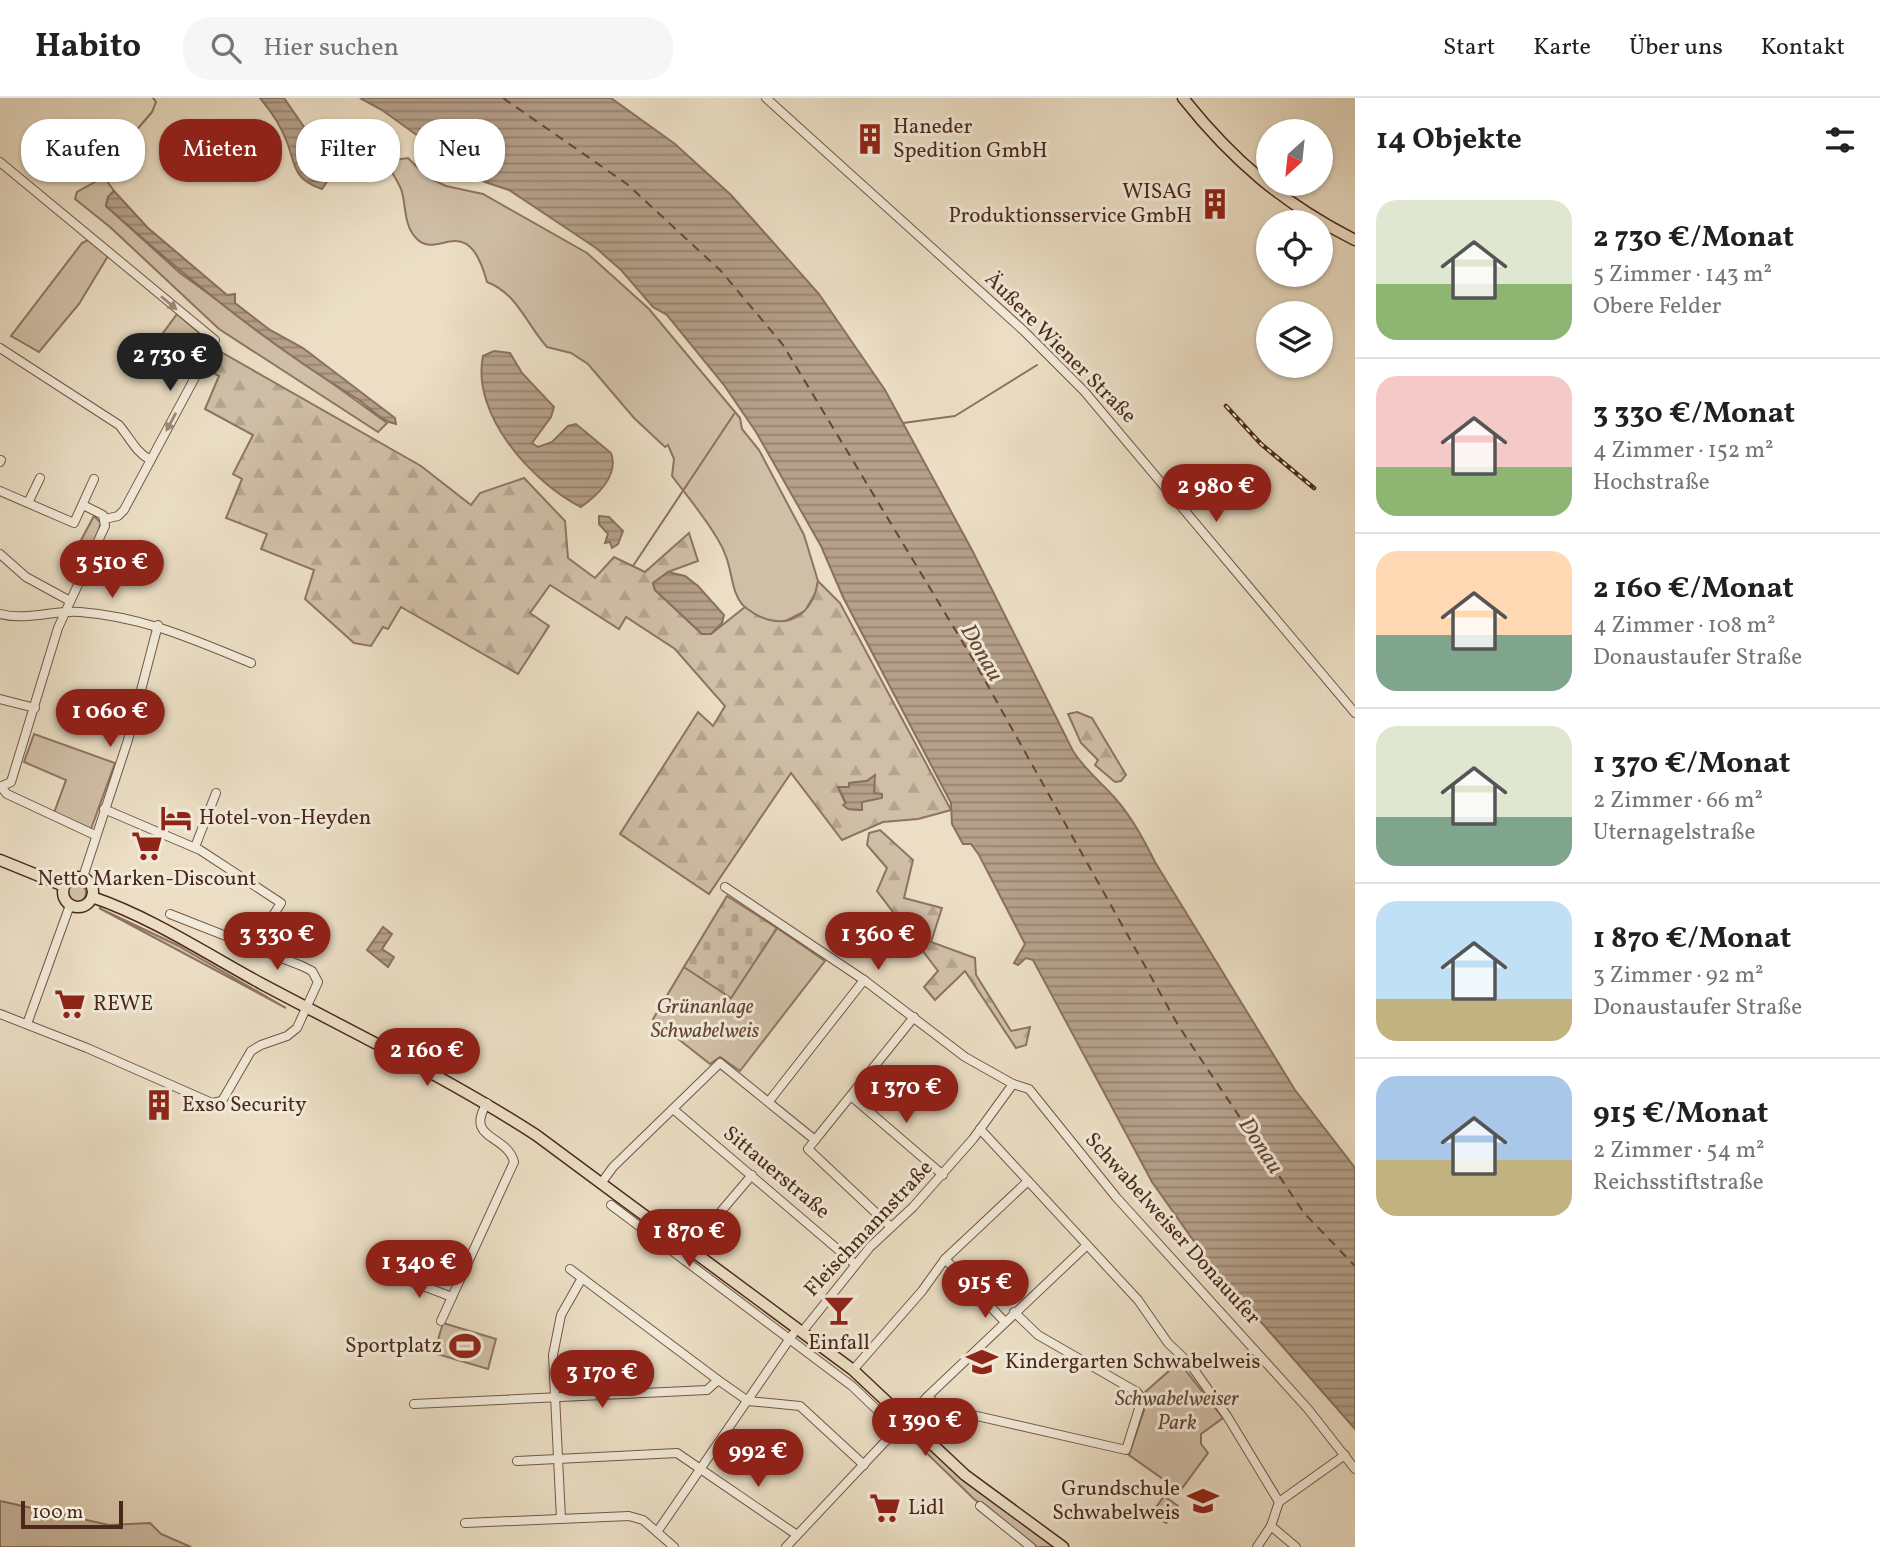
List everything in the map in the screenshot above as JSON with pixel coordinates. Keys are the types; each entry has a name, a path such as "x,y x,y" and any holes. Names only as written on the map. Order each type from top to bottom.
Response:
{"main road":[{"path":"1183,98 1206,126 1266,185 1296,207 1355,240"},
{"path":"0,860 64,886"},
{"path":"74,877 83,877 90,883 92,897 85,905 70,905 64,899 64,886 74,877"},
{"path":"92,897 144,921 486,1103 602,1182 853,1370 985,1491 1063,1547"}],"street":[{"name":"Äußere Wiener Straße","path":"766,98 1024,331 1084,391 1355,713"},
{"path":"0,162 215,340 121,513 105,519"},
{"path":"0,348 118,425 130,437 134,448 150,460"},
{"path":"28,503 40,478"},
{"path":"0,491 74,523 94,480"},
{"path":"83,505 100,512 105,519 105,526 64,612 11,782 0,787 7,794 95,835"},
{"path":"0,554 26,577 70,601"},
{"path":"0,614 27,618 64,612 111,615 158,625 251,663"},
{"path":"83,877 128,740 158,625"},
{"path":"0,699 35,708"},
{"path":"195,847 216,793"},
{"path":"104,809 195,847 281,903 257,949"},
{"name":"Schwabelweiser Donauufer","path":"725,887 864,980 965,1058 1013,1084 1029,1089 1116,1197 1213,1301 1355,1469"},
{"path":"27,1024 70,905"},
{"path":"0,1014 217,1103 225,1099 248,1055 261,1045 287,1036 297,1028 317,989 316,976 302,966 170,914"},
{"path":"770,1100 864,980"},
{"path":"891,1227 807,1149 914,1017"},
{"path":"602,1182 613,1167 720,1063 770,1100 815,1140"},
{"name":"Fleischmannstraße","path":"657,1532 790,1338 855,1264 943,1175 1013,1084"},
{"path":"851,1096 943,1175"},
{"path":"441,1321 514,1162 508,1151 482,1130 480,1118 486,1103"},
{"name":"Sittauerstraße","path":"673,1109 855,1264"},
{"path":"980,1129 1138,1300 1167,1343 1189,1364 1227,1416 1279,1502"},
{"path":"689,1249 751,1175"},
{"path":"853,1370 945,1259 1028,1181"},
{"path":"611,1205 686,1264 852,1386 898,1430"},
{"path":"786,1547 837,1489 864,1465 927,1397 1086,1246"},
{"path":"945,1259 1004,1321"},
{"path":"570,1269 748,1401 800,1406 864,1465"},
{"path":"397,1276 452,1297"},
{"path":"561,1519 553,1355 557,1326 567,1302 582,1278"},
{"path":"927,1397 943,1408 1126,1450 1141,1407 1142,1399 1137,1392 1038,1335 1014,1312"},
{"path":"414,1404 707,1390 718,1380"},
{"path":"517,1461 671,1452 682,1454 797,1535"},
{"path":"1257,1547 1271,1526 1279,1502 1345,1455"},
{"path":"980,1506 1031,1547"},
{"path":"465,1523 629,1516 643,1520 674,1547"},
{"path":"1271,1526 1296,1547"}],"green space":[{"path":"408,158 414,164 414,182 438,182 483,194 587,253 649,309 740,418 742,429 759,450 804,535 818,581 816,592 805,611 780,624 747,609 739,600 725,553 717,538 672,476 674,459 668,445 665,447 634,418 588,364 571,353 547,347 514,302 498,287 487,282 471,247 452,241 425,244 416,238 409,227 398,182 400,182 400,159"},
{"path":"95,182 108,182 114,191 108,197 106,206 180,273 387,423 378,432 219,329 110,227 75,199 77,192"},
{"path":"88,240 108,256 79,304 39,352 11,336 82,243"},
{"path":"177,314 209,341 203,351 179,341 155,362 144,359"},
{"path":"214,348 421,466 471,505 480,493 524,478 565,521 568,558 595,578 614,557 645,572 689,533 698,561 668,572 653,584 655,590 702,634 711,634 745,607 769,620 791,620 808,606 818,581 840,603 951,810 918,819 883,822 842,840 791,773 709,894 620,834 698,712 713,726 725,706 675,649 626,617 619,629 550,585 530,613 549,626 518,674 401,607 388,629 383,627 371,646 354,643 305,599 314,570 261,549 267,534 226,518 242,479 233,474 253,435 205,409 219,376 204,368","holes":["874,776 874,793 879,798 862,802 861,810 848,809 838,787 850,787 849,783 867,781"]},
{"path":"94,516 101,523 92,548 80,542"},
{"path":"1077,712 1092,718 1126,775 1121,781 1115,782 1095,765 1098,760 1081,743 1068,714"},
{"path":"34,734 115,763 91,829 54,813 66,780 24,762"},
{"path":"880,830 913,860 904,898 942,908 931,942 975,958 976,975 1011,1031 1030,1027 1026,1045 1016,1048 965,971 935,1000 924,987 938,971 877,891 887,868 867,845 869,833"},
{"path":"72,883 80,883 86,893 80,903 72,903 66,897 66,889"},
{"path":"727,896 777,928 731,998 684,967"},
{"path":"99,908 177,945 286,1008"},
{"name":"Grünanlage Schwabelweis","path":"777,928 825,961 740,1071 720,1057 710,1064 653,1019 684,967 731,997"},
{"name":"Sportplatz","path":"443,1323 496,1339 488,1369 434,1353"},
{"name":"Schwabelweiser Park","path":"1179,1362 1223,1418 1201,1434 1201,1444 1208,1453 1180,1491 1129,1455 1144,1410 1143,1394"},
{"path":"917,1437 966,1482 1055,1547 1037,1547 974,1499 914,1441"},
{"path":"1164,1496 1178,1506 1166,1523 1152,1513"},
{"path":"0,1501 109,1525 150,1523 161,1534 191,1547 0,1547"}],"water":[{"path":"260,98 284,98 298,119 296,119 296,169 282,130 282,119 276,119"},
{"name":"Donau","path":"360,98 611,98 675,144 731,195 819,294 885,390 972,550 1073,751 1132,821 1295,1090 1355,1168 1355,1429 1210,1264 1152,1182 1033,960 1026,958 1018,965 1014,963 1025,944 979,855 971,844 963,844 952,824 951,803 843,597 821,546 756,432 724,385 667,315 653,307 621,270 596,248 509,190 485,182 505,182 505,119 414,119 414,133 400,123 400,119 394,119"},
{"path":"308,182 327,182 322,189"},
{"path":"114,191 148,228 227,295 235,294 235,303 270,330 303,348 395,418 396,424 380,417 290,355 196,283 106,206 108,197"},
{"path":"494,351 510,353 522,373 554,407 551,417 532,443 538,447 552,442 568,426 576,424 611,453 613,461 610,477 594,497 581,507 562,496 525,464 496,423 486,401 482,378 483,356"},
{"path":"599,516 609,517 623,531 618,544 612,548 610,542 605,543 608,534 599,524"},
{"path":"668,572 685,576 698,586 724,615 722,623 711,634 702,634 655,590 653,583"},
{"path":"875,775 874,793 882,794 882,798 862,802 862,810 848,809 843,805 846,803 838,787 849,787 849,783 867,781"},
{"path":"383,927 392,934 382,949 394,957 388,967 367,950"}],"waterway":[{"path":"145,120 156,102 153,98"},
{"path":"903,423 955,416 1037,365"},
{"path":"633,566 734,414"}],"ferry route":[{"path":"503,98 627,184 721,271 783,345 974,661 1178,1025 1304,1213 1355,1266"}],"railway":[{"path":"1226,406 1261,444 1314,488"}],"place":[{"name":"Haneder Spedition GmbH","path":"870,139"},
{"name":"WISAG Produktionsservice GmbH","path":"1215,204"},
{"name":"Hotel-von-Heyden","path":"176,818"},
{"name":"Netto Marken-Discount","path":"147,846"},
{"name":"REWE","path":"70,1004"},
{"name":"Exso Security","path":"159,1105"},
{"name":"Einfall","path":"839,1310"},
{"name":"Sportplatz","path":"465,1346"},
{"name":"Kindergarten Schwabelweis","path":"982,1362"},
{"name":"Grundschule Schwabelweis","path":"1203,1501"},
{"name":"Lidl","path":"885,1508"}]}
